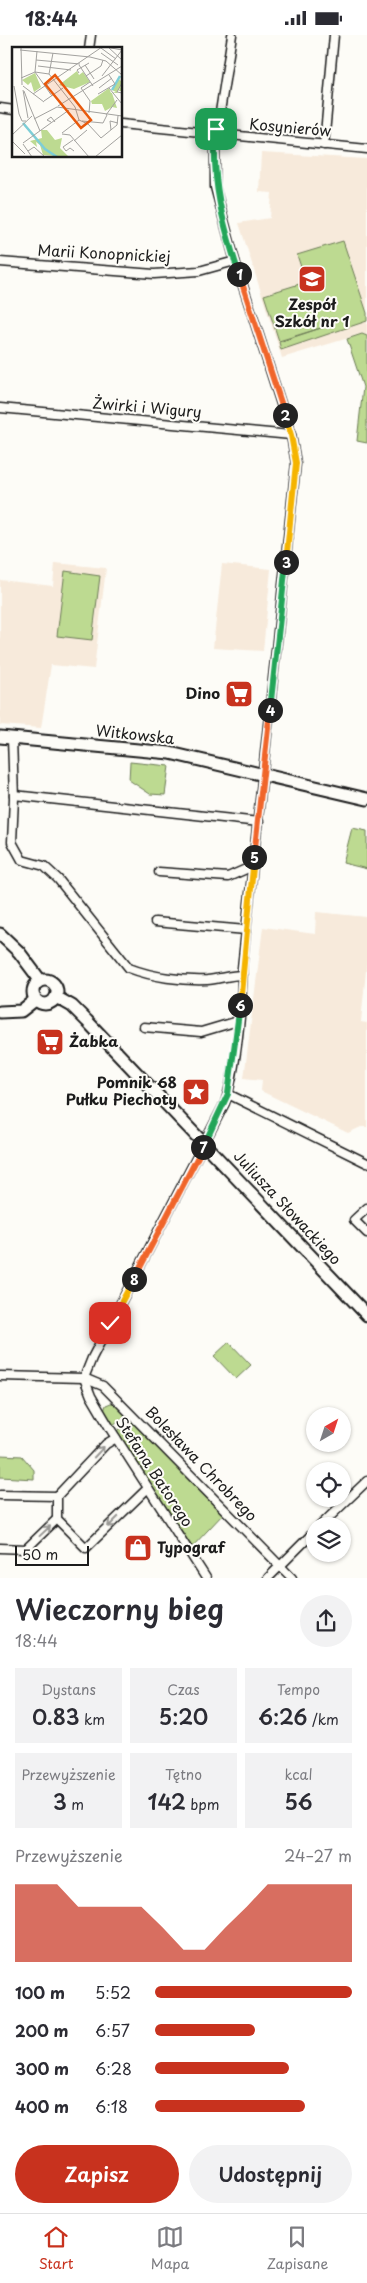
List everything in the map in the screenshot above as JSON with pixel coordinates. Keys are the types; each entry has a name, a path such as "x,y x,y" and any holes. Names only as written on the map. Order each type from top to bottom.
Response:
{"street":[{"path":"0,1376 84,1378 92,1358 205,1144 228,1094 238,1021 296,463 291,435 235,261 215,187 214,158 216,135 232,35"},
{"path":"324,145 334,35"},
{"name":"Kosynierów","path":"122,124 367,149"},
{"name":"Marii Konopnickiej","path":"0,261 154,274 199,271 235,261"},
{"name":"Żwirki i Wigury","path":"0,409 291,435"},
{"name":"Witkowska","path":"0,737 170,753 367,799"},
{"path":"12,738 14,795 12,842 22,860 44,866 58,879 129,968 146,974 204,980 226,975 242,975"},
{"path":"14,795 259,821"},
{"path":"159,872 228,877 253,866"},
{"path":"155,922 246,930"},
{"path":"0,934 19,952 40,980"},
{"path":"48,979 54,983 58,990 56,997 47,1004 35,1000 33,989 40,980 48,979"},
{"name":"Juliusza Słowackiego","path":"56,997 72,1006 87,1021 367,1315"},
{"path":"0,1012 21,1011 35,1000"},
{"path":"144,1027 201,1032 238,1021"},
{"path":"228,1094 367,1163"},
{"path":"367,1208 354,1220 367,1233"},
{"name":"Stefana Batorego","path":"84,1378 91,1396 116,1438 206,1578"},
{"name":"Bolesława Chrobrego","path":"84,1378 103,1386 129,1410 292,1578"},
{"path":"116,1438 106,1444 57,1497 57,1519 86,1548 148,1488"},
{"path":"329,1517 367,1481"},
{"path":"0,1495 57,1497"},
{"path":"0,1548 26,1549 57,1519"},
{"path":"268,1578 306,1540"}],"shaded area":[{"name":"Zespół Szkół nr 1","path":"261,153 367,159 367,336 362,334 282,358 239,223 270,218 272,193 259,192"},
{"path":"55,563 106,568 94,669 51,665 41,728 0,725 0,580 53,586"},
{"path":"222,564 271,569 263,651 213,648"},
{"path":"316,912 367,917 367,960 361,1022 367,1023 367,1127 361,1127 348,1133 261,1091 262,1080 244,1078 263,927 315,934"}],"green space":[{"path":"343,241 367,313 367,321 281,350 279,342 324,327 279,341 264,295 306,282 297,255"},
{"path":"362,334 367,336 367,443 357,441 363,387 347,339"},
{"path":"65,571 100,576 92,640 57,636"},
{"path":"130,762 169,766 165,795 150,794 129,780"},
{"path":"352,828 367,831 367,869 343,863"},
{"path":"229,1342 251,1365 236,1379 214,1356"},
{"path":"115,1403 127,1414 113,1425 104,1411 106,1405"},
{"path":"131,1419 224,1513 192,1547 117,1431"},
{"path":"0,1455 22,1456 34,1470 34,1479 0,1477"}],"place":[{"name":"Zespół Szkół nr 1","path":"312,279"},
{"name":"Dino","path":"239,694"},
{"name":"Żabka","path":"50,1042"},
{"name":"Pomnik 68 Pułku Piechoty","path":"196,1092"},
{"name":"Typograf","path":"138,1548"}],"route":[{"path":"110,1323 217,1121 230,1085 296,463 291,435 235,261 215,187 214,143 216,129"}]}
